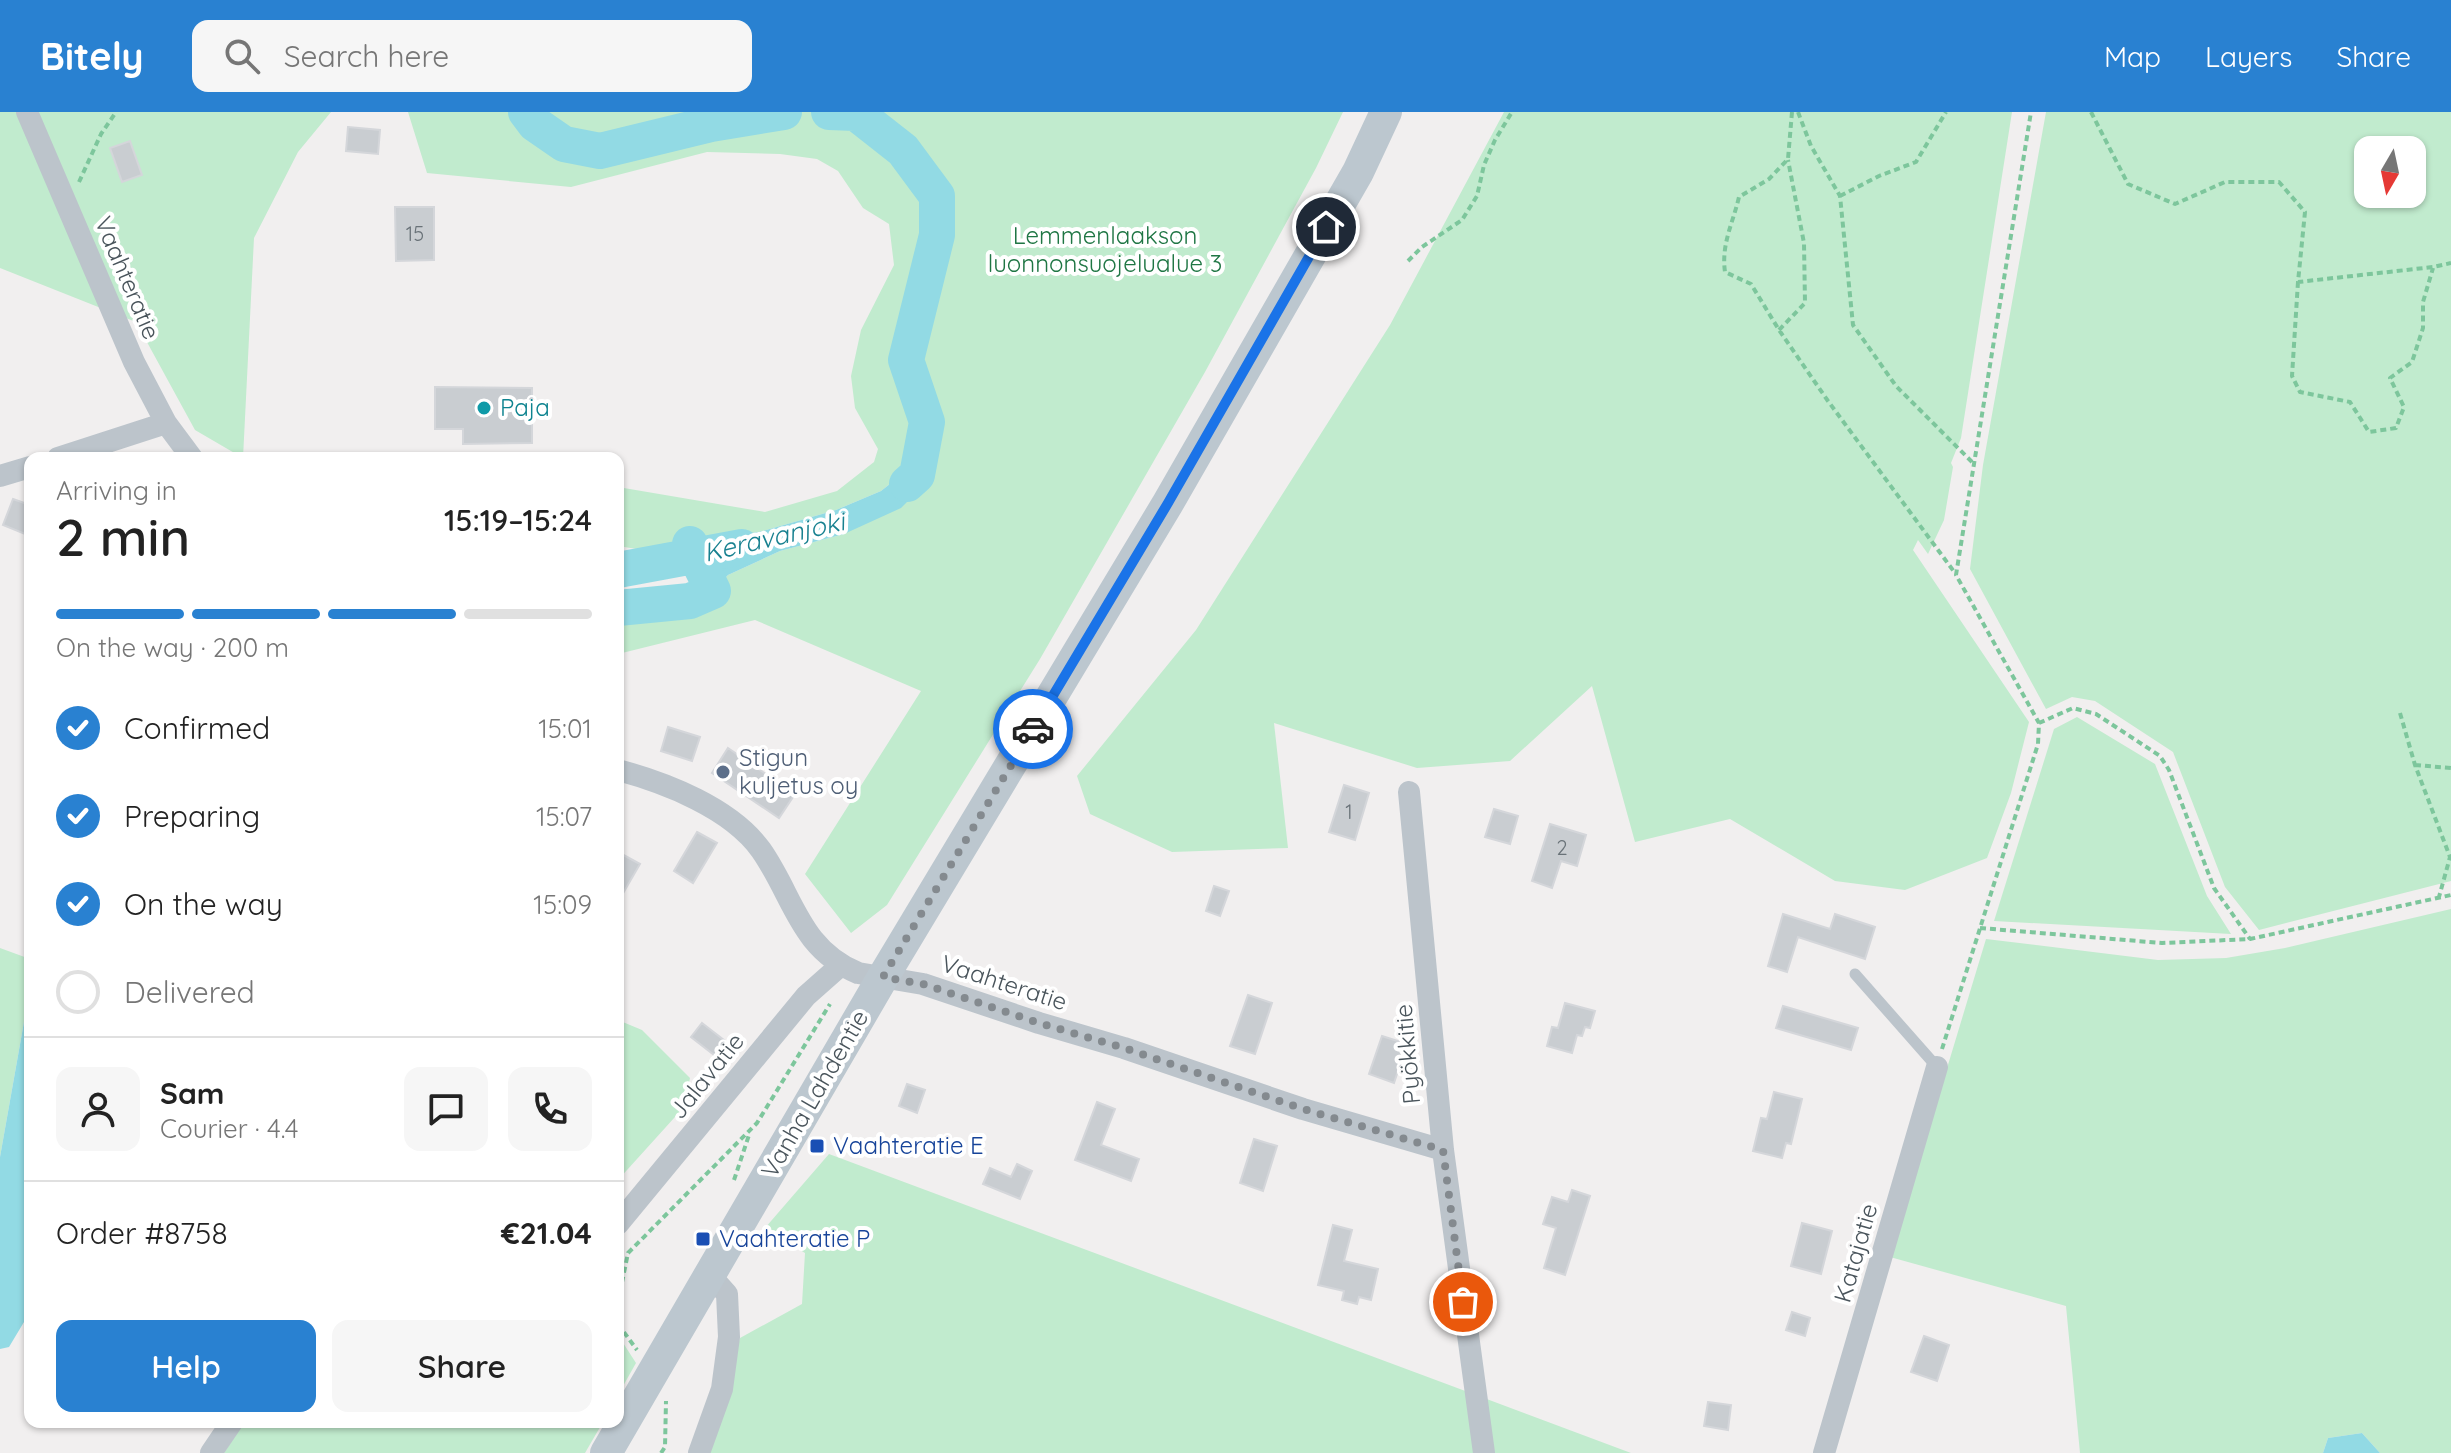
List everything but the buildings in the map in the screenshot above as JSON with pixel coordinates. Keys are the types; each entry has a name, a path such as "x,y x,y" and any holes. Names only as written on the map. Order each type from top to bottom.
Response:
{"main road":[{"name":"Vanha Lahdentie","path":"624,1422 709,1274 861,972 1168,503 1358,172 1386,112"},
{"name":"Vanha Lahdentie","path":"606,1453 620,1428"}],"street":[{"name":"Vaahteratie","path":"27,112 134,362 166,423 188,452"},
{"path":"77,452 166,423"},
{"path":"0,476 24,469"},
{"path":"624,772 699,800 732,821 760,849 809,934 827,955 861,972"},
{"name":"Pyökkitie","path":"1409,792 1443,1150 1484,1453"},
{"name":"Vaahteratie","path":"861,972 923,984 1303,1109 1443,1150"},
{"name":"Jalavatie","path":"624,1217 806,996 861,972"},
{"name":"Katajatie","path":"1824,1453 1937,1067"},
{"path":"699,1453 722,1389 729,1337 727,1294 709,1274"},
{"path":"211,1453 228,1428"}],"lane":[{"path":"1855,974 1937,1067"}],"path":[{"path":"68,206 101,134 116,112"},
{"path":"1408,261 1422,247 1462,220 1477,196 1484,165 1495,140 1512,112"},
{"path":"1779,330 1805,303 1804,243 1788,159 1795,112"},
{"path":"1795,112 1840,196 1853,325 1896,386 1974,464"},
{"path":"1840,196 1916,162 1946,112"},
{"path":"1956,575 2031,112"},
{"path":"2091,112 2128,184 2175,204 2225,182 2279,182 2305,212 2292,376 2300,392 2350,402 2369,432 2396,428 2404,407 2390,378 2412,362 2423,328 2423,302 2433,267"},
{"path":"1788,159 1769,179 1739,197 1727,231 1723,255 1725,272 1751,284 1779,330 1956,575 2039,723 2038,744 1937,1067"},
{"path":"2298,282 2451,263"},
{"path":"2039,723 2073,708 2096,714 2160,756 2169,770 2214,888 2250,939"},
{"path":"2400,713 2415,765 2450,857 2438,898"},
{"path":"2415,765 2451,768"},
{"path":"1980,928 2162,943 2250,939 2451,895"},
{"path":"624,1273 628,1253 757,1123 835,996 861,972"},
{"path":"733,1184 750,1131"},
{"path":"624,1332 637,1350"},
{"path":"661,1453 665,1447 666,1391"}],"green space":[{"path":"0,112 331,112 298,152 254,238 243,452 233,452 195,430 136,322 0,268"},
{"name":"Lemmenlaakson luonnonsuojelualue 3","path":"408,112 1343,112 1316,168 1205,372 1040,659 887,905 851,933 805,874 921,691 755,620 624,653 624,607 690,601 713,591 728,575 780,551 844,534 905,472 881,491 836,510 759,532 643,550 624,547 624,488 765,512 837,491 874,462 878,449 855,408 851,376 861,330 894,265 889,224 863,208 838,171 817,159 780,154 707,152 571,187 427,173"},
{"path":"1504,112 2012,112 1961,438 1951,463 1953,467 1944,520 1928,554 1918,540 1913,550 2029,722 2011,793 1987,858 1905,890 1835,881 1730,819 1635,842 1592,686 1510,761 1417,768 1274,723 1288,848 1172,852 1090,814 1077,776 1196,630 1390,325"},
{"path":"2046,112 2451,112 2451,881 2259,930 2225,887 2173,752 2095,701 2072,697 2046,709 1970,569 1983,465"},
{"path":"2077,717 2155,764 2207,896 2231,934 1994,921 2054,729"},
{"path":"2451,909 2451,1453 2380,1453 2362,1433 2328,1438 2323,1453 2080,1453 2066,1306 1890,1257 1986,939 2158,960 2226,958 2285,948"},
{"path":"0,948 24,957 24,1022 0,1157"},
{"path":"624,1022 642,1030 690,1078 684,1107 624,1173"},
{"path":"829,1154 1468,1392 1476,1453 708,1453 740,1338 802,1304 805,1253 765,1228"},
{"path":"624,1344 636,1363 624,1384"},
{"path":"1484,1398 1631,1453 1492,1453"},
{"path":"240,1428 600,1428 585,1453 224,1453"}],"water":[{"path":"935,439 932,477 901,508 844,534 780,551 728,575 713,591 689,542 759,532 836,510 881,491 905,472 913,441"},
{"path":"24,1022 24,1322 9,1347 0,1349 0,1157"},
{"path":"2362,1433 2380,1453 2323,1453 2328,1438"}],"waterway":[{"name":"Keravanjoki","path":"526,112 535,124 564,144 600,151 711,124 784,112"},
{"name":"Keravanjoki","path":"829,112 856,113 903,150 937,196 937,235 906,360 927,422 917,475 907,484"},
{"path":"624,607 690,601 713,591 690,544"},
{"name":"Keravanjoki","path":"624,569 742,547"}],"way so far":[{"path":"1033,729 883,977 923,984 1303,1109 1443,1150 1463,1302"}],"place":[{"name":"Paja","path":"484,408"},
{"name":"Stigun kuljetus oy","path":"723,772"},
{"name":"Vaahteratie E","path":"817,1146"},
{"name":"Vaahteratie P","path":"703,1239"}],"route":[{"path":"1033,729 1168,503 1326,227"}]}
